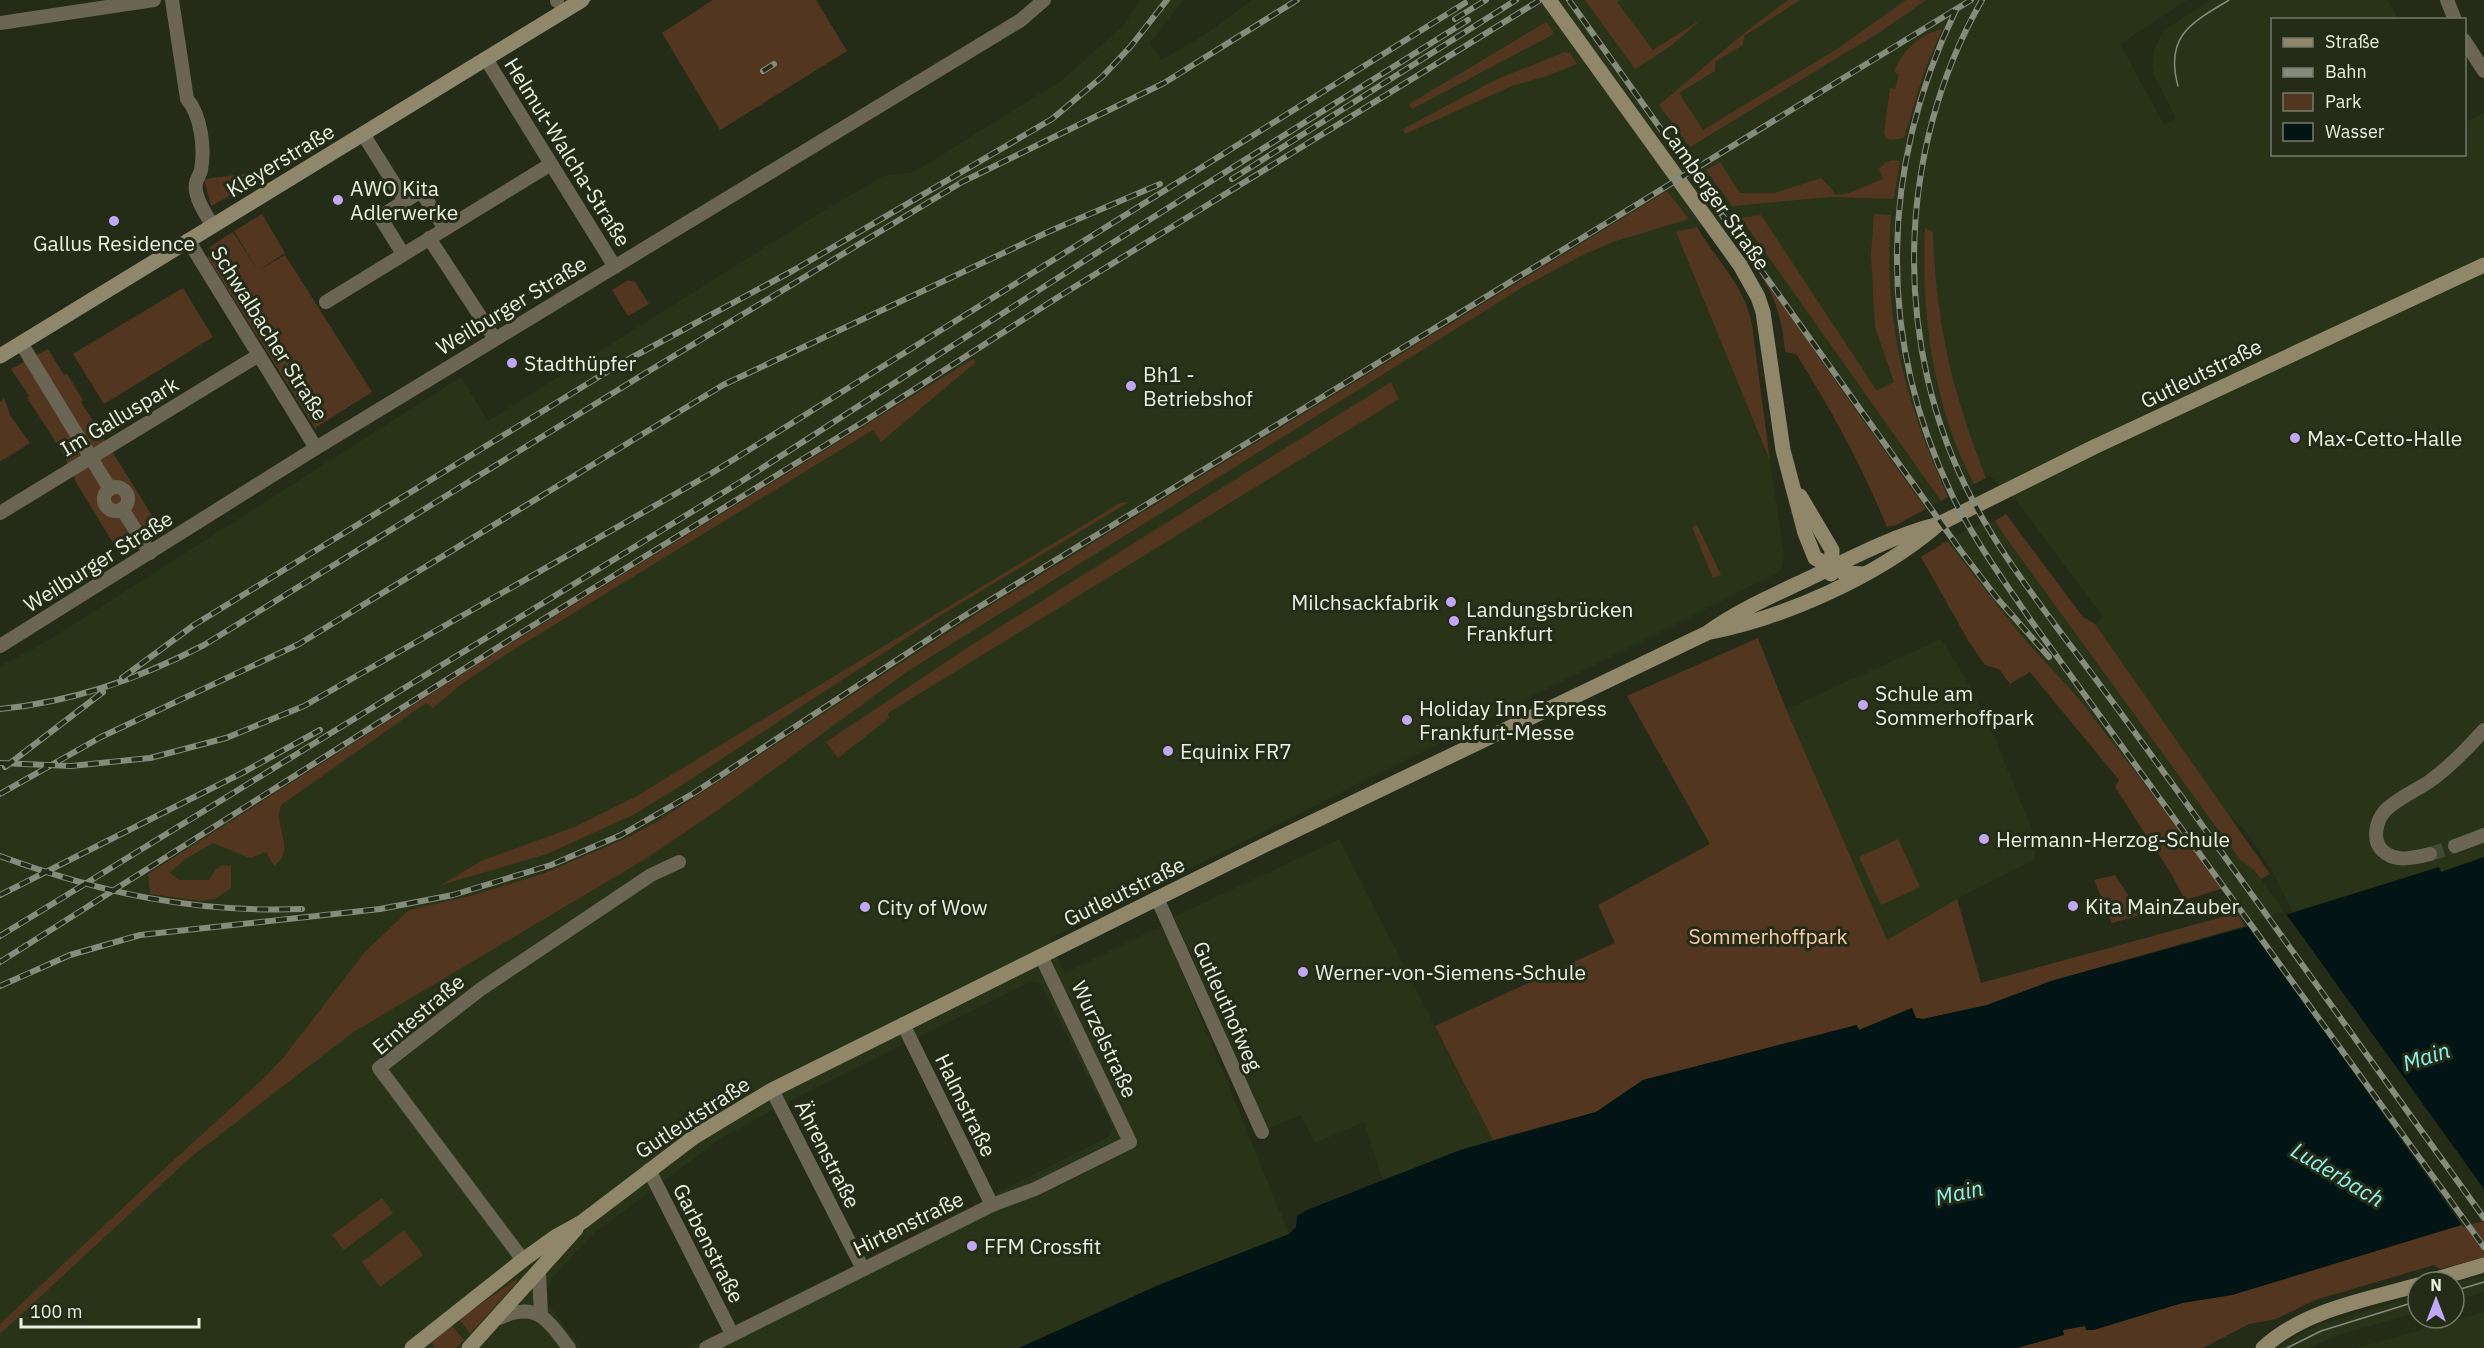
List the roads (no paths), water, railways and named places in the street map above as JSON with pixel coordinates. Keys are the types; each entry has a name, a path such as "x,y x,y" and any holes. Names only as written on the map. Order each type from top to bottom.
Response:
{"main road":[{"name":"Kleyerstraße","path":"0,356 582,0"},
{"name":"Camberger Straße","path":"1549,0 1702,211 1751,283 1763,312 1779,426 1791,480 1804,533 1815,558"},
{"name":"Gutleutstraße","path":"412,1348 555,1237 582,1222 649,1170 729,1114 772,1090 1157,897 1707,633 1725,620 1787,588 1914,530 1939,524 2296,351 2484,265"},
{"name":"Camberger Straße","path":"1791,480 1832,550"},
{"name":"Gutleutstraße","path":"1707,633 1770,616 1865,574 1911,547 1939,524"},
{"path":"1832,550 1842,558 1849,559"},
{"path":"1818,596 1826,588 1832,567 1832,550"},
{"path":"1815,558 1844,573 1865,574"},
{"path":"1814,576 1817,566 1815,558"},
{"path":"1770,616 1766,615 1763,608 1772,596"},
{"name":"Gutleutstraße","path":"469,1348 582,1222"},
{"path":"2466,1270 2484,1265"},
{"path":"2263,1348 2283,1332 2317,1315 2406,1289"}],"street":[{"path":"0,23 154,0"},
{"name":"Schwalbacher Straße","path":"172,0 187,99 195,108 203,156 201,173 195,183 197,194 213,226"},
{"name":"Weilburger Straße","path":"0,646 316,448 1021,20 1044,0"},
{"path":"2447,0 2454,18"},
{"path":"2466,43 2484,70"},
{"name":"Helmut-Walcha-Straße","path":"486,59 615,267"},
{"path":"363,134 405,201"},
{"path":"327,302 551,164"},
{"path":"404,255 380,217 405,201 421,191 445,229"},
{"path":"429,238 495,339"},
{"name":"Schwalbacher Straße","path":"188,240 316,448"},
{"path":"21,343 110,489 104,498 105,506 111,510 122,509 150,553"},
{"name":"Im Galluspark","path":"0,513 259,355"},
{"path":"2430,854 2399,858 2389,855 2376,841 2375,831 2384,812 2444,770 2484,730"},
{"path":"2455,846 2484,835"},
{"name":"Erntestraße","path":"523,1260 379,1068 481,989 651,875 679,862"},
{"name":"Gutleuthofweg","path":"1157,897 1262,1132"},
{"name":"Wurzelstraße","path":"1041,956 1130,1142"},
{"name":"Halmstraße","path":"903,1024 992,1205"},
{"name":"Ährenstraße","path":"772,1090 862,1269"},
{"name":"Hirtenstraße","path":"706,1348 992,1205 1035,1189 1130,1142"},
{"name":"Garbenstraße","path":"649,1170 732,1334"},
{"path":"538,1272 541,1315"},
{"path":"498,1318 511,1312 528,1311 541,1315 569,1348"}],"water":[{"path":"2484,857 2484,1218 2232,1295 2182,1303 2094,1330 2086,1330 2085,1326 2063,1330 2064,1335 2017,1348 1019,1348 1161,1284 1289,1234 1296,1227 1297,1216 1307,1210 1460,1150 1596,1112 1643,1080 1857,1025 1859,1030 1912,1008 1916,1018 1923,1019 1987,1005 2051,981 2250,926 2439,867 2441,872"}],"tunnel":[{"path":"2430,854 2455,846"}],"tram line":[{"path":"0,360 590,0"},
{"path":"2178,86 2175,69 2178,42 2193,23 2229,0"},
{"path":"2466,1287 2484,1282"},
{"path":"2287,1348 2321,1331 2406,1305"}],"railway":[{"path":"122,678 194,625 618,365 794,270 1052,119 1103,76 1131,46 1167,0"},
{"path":"0,709 54,701 105,687 155,668 204,645 639,377 962,182 1164,83 1297,0"},
{"path":"1455,19 1486,0"},
{"path":"1232,179 1516,0"},
{"path":"0,962 511,639 871,417 1063,294 1540,0"},
{"path":"1569,0 1961,551 1997,598 2049,657"},
{"path":"0,986 70,955 140,935 380,909 453,895 551,865 621,835 694,793 961,618 1971,0"},
{"path":"1982,0 1953,59 1932,121 1919,184 1914,249 1917,314 1928,379 1946,441 1973,501 2017,572 2484,1218"},
{"path":"0,763 71,766 150,758 226,738 304,706 712,473 1465,3"},
{"path":"1956,10 1931,69 1913,130 1901,191 1897,252 1900,314 1910,375 1927,435 1952,495 2000,576 2032,622 2484,1247"},
{"path":"0,936 742,481 1109,245 1468,20"},
{"path":"763,71 774,64"},
{"path":"0,794 101,737 299,644 723,385 1050,231 1160,184"},
{"path":"5,767 103,692"},
{"path":"0,895 242,773 320,730"},
{"path":"0,856 74,880 148,898 223,908 302,909"}],"place":[{"name":"AWO Kita Adlerwerke","path":"338,200"},
{"name":"Gallus Residence","path":"114,221"},
{"name":"Stadthüpfer","path":"512,363"},
{"name":"Bh1 - Betriebshof","path":"1131,386"},
{"name":"Max-Cetto-Halle","path":"2295,438"},
{"name":"Milchsackfabrik","path":"1451,602"},
{"name":"Landungsbrücken Frankfurt","path":"1454,621"},
{"name":"Schule am Sommerhoffpark","path":"1863,705"},
{"name":"Holiday Inn Express Frankfurt-Messe","path":"1407,720"},
{"name":"Equinix FR7","path":"1168,751"},
{"name":"Hermann-Herzog-Schule","path":"1984,839"},
{"name":"Kita MainZauber","path":"2073,906"},
{"name":"City of Wow","path":"865,907"},
{"name":"Werner-von-Siemens-Schule","path":"1303,972"},
{"name":"FFM Crossfit","path":"972,1246"}],"park label":[{"name":"Sommerhoffpark","path":"1768,936"}],"water label":[{"name":"Main","path":"2426,1056"},
{"name":"Luderbach","path":"2338,1174"},
{"name":"Main","path":"1959,1192"}]}
